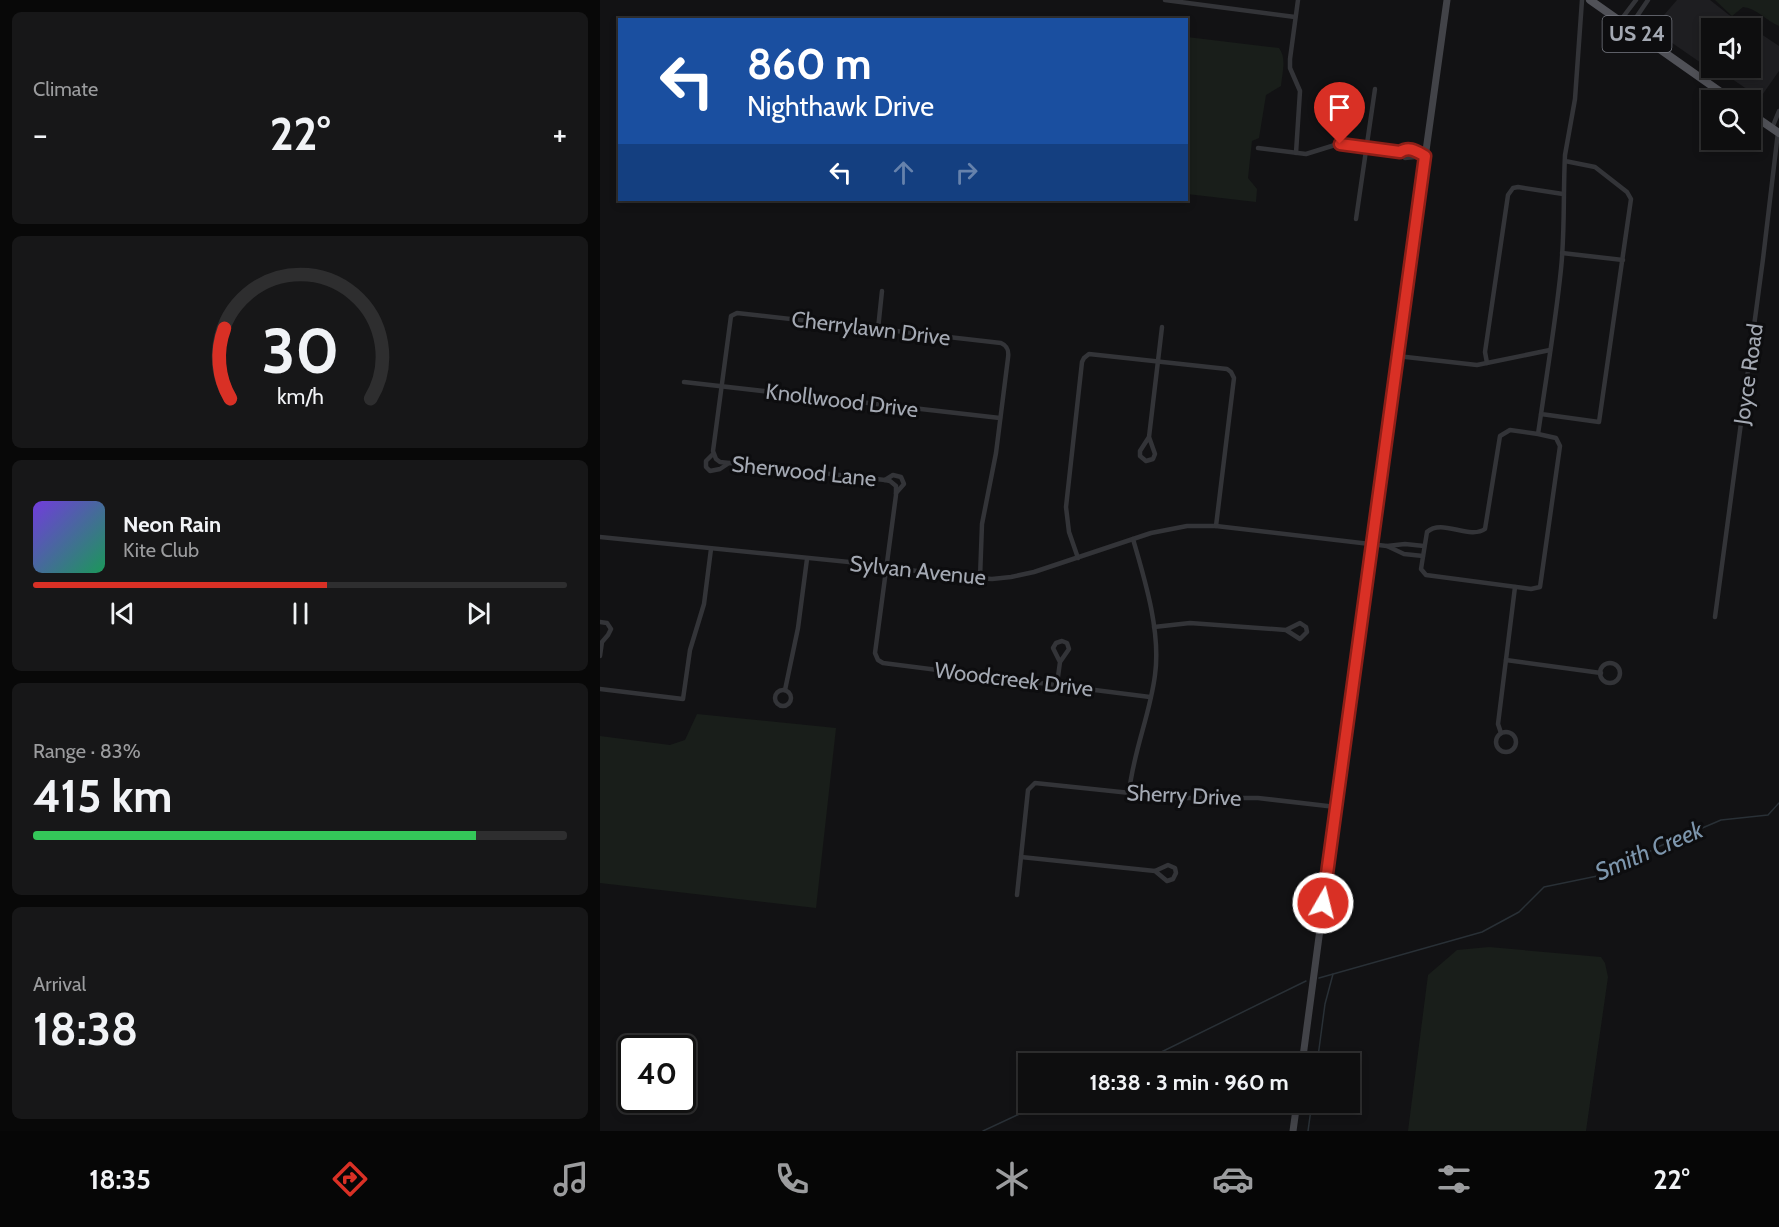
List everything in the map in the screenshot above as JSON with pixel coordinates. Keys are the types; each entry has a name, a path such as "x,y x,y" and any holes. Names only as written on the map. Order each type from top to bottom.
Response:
{"main road":[{"name":"US 24","path":"1590,0 1718,90"},
{"path":"1761,121 1776,131"}],"street":[{"path":"1165,0 1295,17"},
{"path":"1296,153 1300,91 1290,68 1298,0"},
{"path":"1303,1053 1447,0"},
{"path":"1538,434 1563,253 1565,161 1575,99 1582,0"},
{"path":"1620,21 1636,0"},
{"path":"1629,28 1648,0"},
{"path":"1356,219 1375,89"},
{"name":"Joyce Road","path":"1715,617 1763,259 1779,111"},
{"path":"1258,148 1306,154 1340,144 1400,152 1406,158 1414,159 1425,156"},
{"path":"1400,152 1404,149 1411,149 1425,156"},
{"path":"1541,414 1599,422 1631,204 1629,195 1595,167 1565,161"},
{"path":"1487,363 1485,352 1508,195 1513,188 1518,187 1563,194"},
{"path":"1563,253 1623,260"},
{"path":"878,328 882,291"},
{"name":"Cherrylawn Drive","path":"721,386 729,318 732,314 878,328 1001,343 1008,348 1000,418"},
{"path":"1149,437 1155,454 1153,459 1146,461 1142,458 1140,451 1149,437 1162,327"},
{"path":"1397,356 1469,365 1550,350"},
{"path":"1078,558 1070,532 1066,501 1082,362 1086,355 1093,353 1227,369 1231,372 1234,378 1216,526"},
{"name":"Knollwood Drive","path":"684,382 1000,418"},
{"path":"721,386 714,456 706,461 706,467 710,471 720,470 729,463"},
{"path":"980,578 982,524 995,459 1000,418"},
{"path":"1510,430 1556,438 1560,446 1540,586 1535,589 1429,577 1421,569 1424,546 1426,536 1433,528 1475,532 1484,530 1487,526 1500,436 1510,430"},
{"name":"Sherwood Lane","path":"714,456 720,462 885,480 894,484 896,493"},
{"path":"885,480 897,474 904,484 896,493 886,568"},
{"name":"Sylvan Avenue","path":"600,537 980,578 1020,576 1175,527 1216,526 1387,546"},
{"path":"1129,793 1133,762 1150,698 1157,656 1154,627 1133,539"},
{"path":"1387,546 1405,544 1424,546"},
{"path":"1387,546 1404,554 1423,556"},
{"path":"600,689 683,699 690,650 704,600 711,549"},
{"path":"785,690 798,628 807,559"},
{"name":"Woodcreek Drive","path":"886,568 875,653 878,660 883,663 1150,698"},
{"path":"1501,733 1498,724 1515,587"},
{"path":"600,622 607,622 611,628 608,635 601,641 600,656"},
{"path":"1154,627 1190,623 1286,630"},
{"path":"1506,660 1601,673"},
{"path":"1057,684 1060,662"},
{"path":"1612,664 1619,669 1620,676 1616,681 1607,683 1602,679 1601,673 1606,665 1612,664"},
{"path":"1501,733 1510,733 1515,738 1515,747 1510,752 1503,752 1497,748 1495,741 1501,733"},
{"name":"Sherry Drive","path":"1021,856 1028,790 1032,784 1183,798 1258,798 1336,807"},
{"path":"1017,895 1021,856 1155,871"},
{"path":"1293,1131 1295,1113"}],"shaded area":[{"path":"1677,0 1710,0 1735,18 1701,18 1701,63 1652,29"},
{"path":"1715,0 1779,0 1779,26 1748,8 1743,7 1732,16"},
{"path":"1761,34 1779,46 1779,71 1761,97 1761,90 1748,90 1731,78 1761,78"},
{"path":"1188,37 1279,48 1283,56 1281,86 1266,95 1259,138 1252,141 1248,178 1257,189 1256,202 1188,194"},
{"path":"697,714 836,728 816,908 600,883 600,736 670,745 685,740"},
{"path":"1489,947 1601,957 1605,963 1608,977 1586,1131 1408,1131 1428,975 1457,950"}],"waterway":[{"name":"Smith Creek","path":"1319,978 1482,932 1519,912 1544,887 1607,874 1660,846 1721,820 1768,815 1779,803"},
{"path":"1318,1053 1325,1004 1333,974"},
{"name":"Smith Creek","path":"1159,1053 1306,981"},
{"name":"Smith Creek","path":"983,1131 1021,1113"},
{"path":"1308,1131 1310,1113"}],"route":[{"path":"1323,903 1425,156 1411,149 1404,149 1400,152 1340,144"}]}
